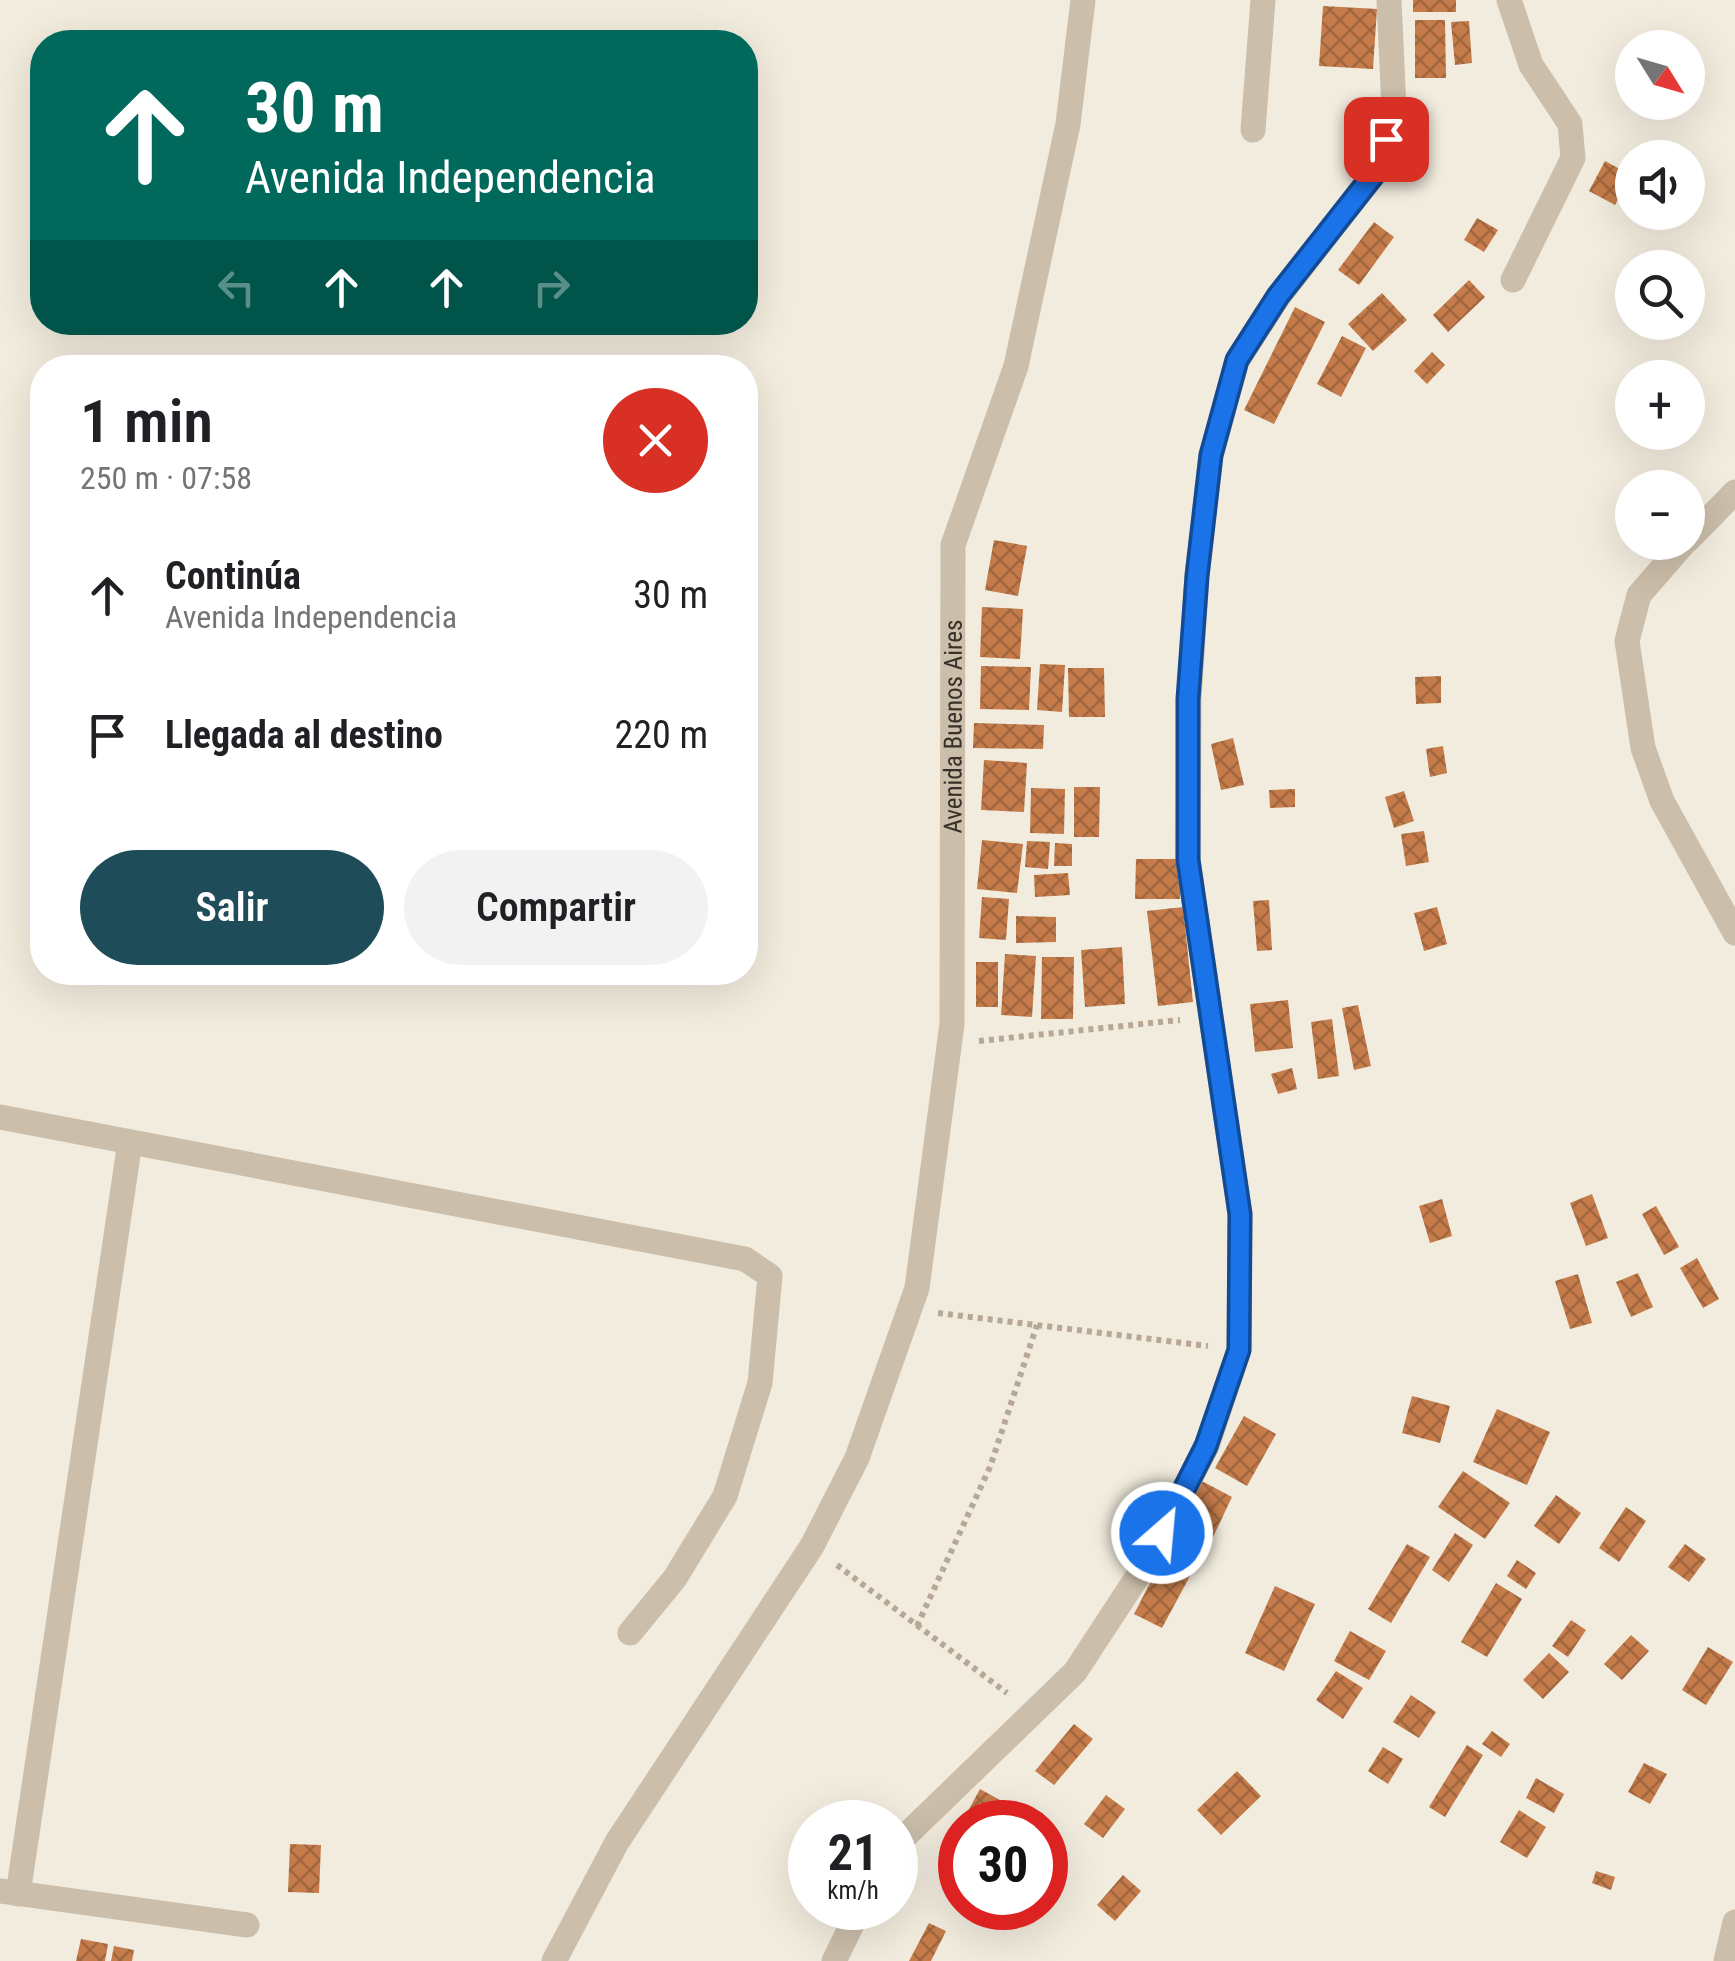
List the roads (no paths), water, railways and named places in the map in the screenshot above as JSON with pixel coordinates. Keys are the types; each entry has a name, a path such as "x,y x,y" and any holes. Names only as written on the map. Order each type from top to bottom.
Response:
{"street":[{"name":"Avenida Buenos Aires","path":"554,1961 617,1842 812,1546 857,1458 917,1288 950,1044 953,546 1016,366 1068,124 1083,0"},
{"path":"1253,130 1263,0"},
{"path":"918,1824 1074,1672 1147,1562 1206,1446 1239,1350 1240,1214 1188,860 1188,699 1197,576 1211,455 1237,360 1278,296 1378,169 1394,108 1390,0"},
{"path":"1510,0 1531,65 1570,124 1574,158 1513,280"},
{"path":"1705,522 1735,492"},
{"path":"1669,560 1639,595 1627,641 1642,748 1662,801 1735,933"},
{"path":"0,1117 745,1259 770,1276 760,1383 725,1496 675,1578 630,1632"},
{"path":"130,1142 9,1892 247,1925"},
{"path":"1726,1961 1735,1922"},
{"path":"834,1961 849,1930"}]}
